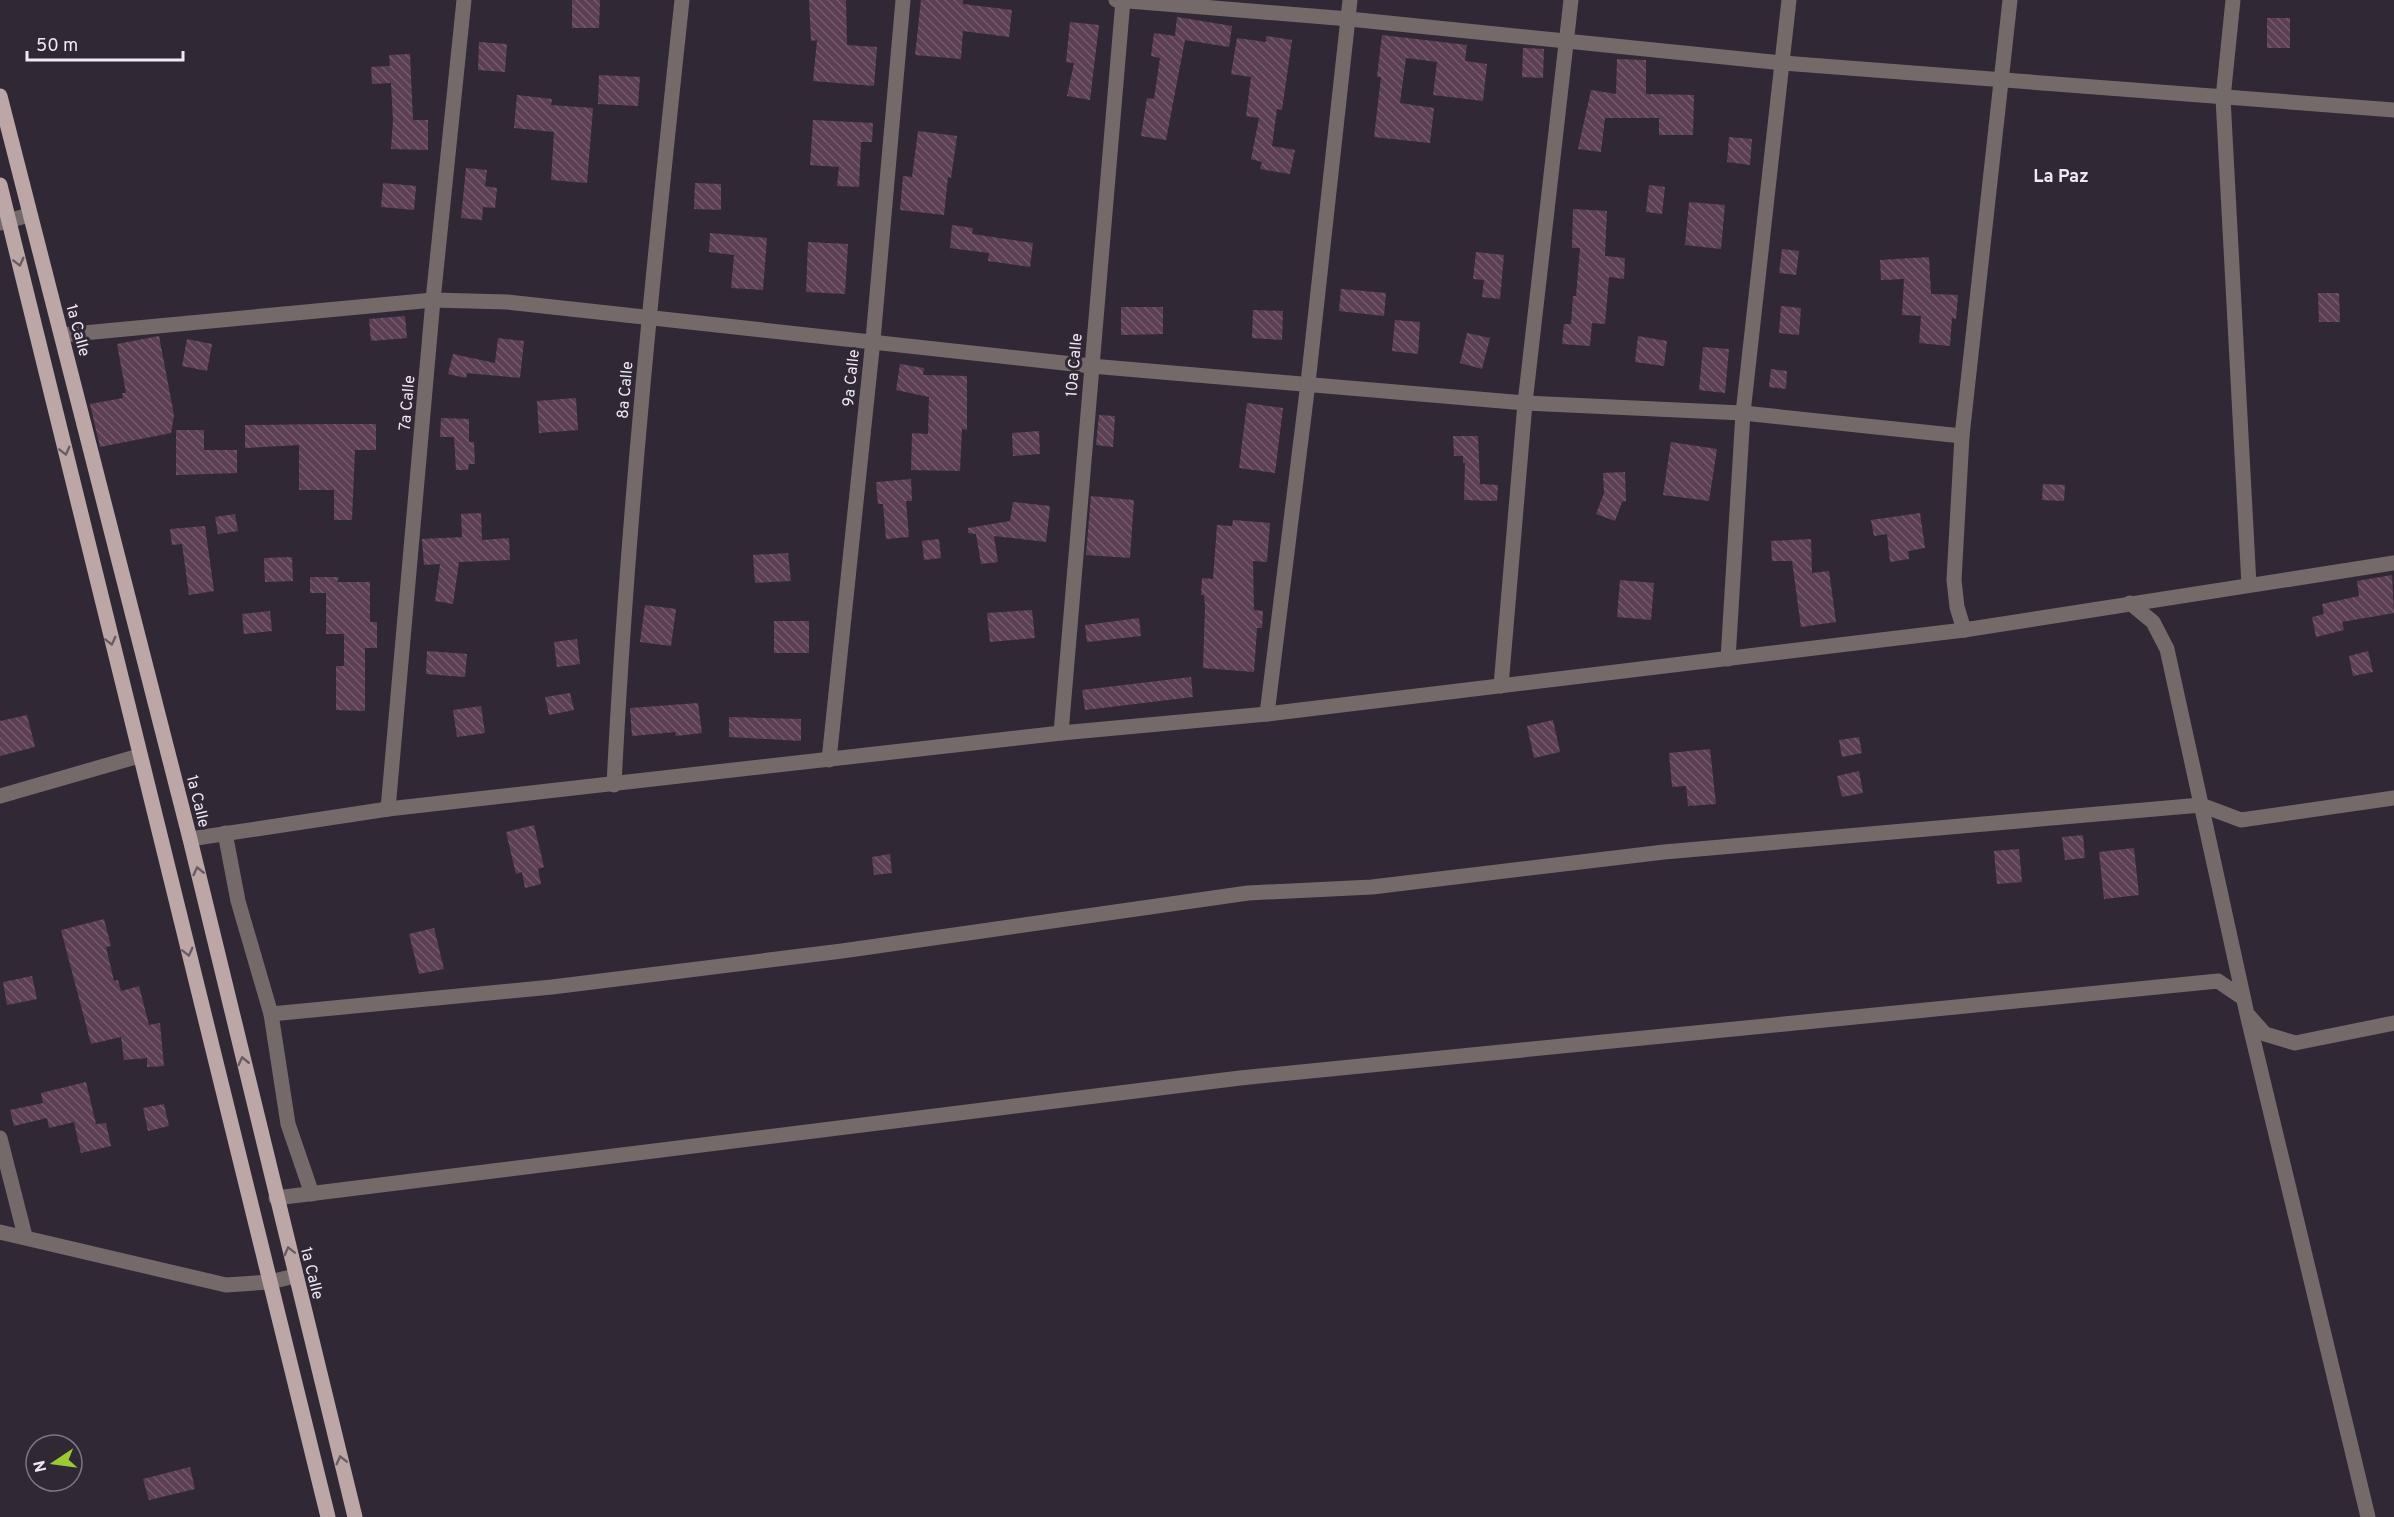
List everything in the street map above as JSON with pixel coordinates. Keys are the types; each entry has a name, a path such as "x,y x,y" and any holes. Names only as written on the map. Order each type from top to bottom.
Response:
{"main road":[{"name":"1a Calle","path":"0,96 190,839 355,1517"},
{"path":"0,184 4,221 140,756 328,1517"}],"street":[{"name":"7a Calle","path":"388,809 433,300 464,0"},
{"name":"8a Calle","path":"614,785 622,621 648,318 682,0"},
{"name":"9a Calle","path":"829,760 873,340 903,0"},
{"path":"1116,0 1349,19 1783,63 2001,82 2394,110"},
{"name":"10a Calle","path":"1060,733 1123,0"},
{"path":"1267,714 1308,383 1350,0"},
{"path":"1501,686 1525,404 1571,0"},
{"path":"1728,659 1743,412 1789,0"},
{"path":"1964,630 1957,607 1954,580 1962,436 2010,0"},
{"path":"2233,0 2223,98 2250,585"},
{"path":"4,221 29,215"},
{"path":"62,335 433,300 507,302 873,340 1090,366 1308,383 1525,404 1743,412 1962,436"},
{"path":"190,839 388,809 1060,733 1267,714 1964,630 2394,563"},
{"path":"2130,603 2153,622 2167,649 2243,998 2368,1517"},
{"path":"0,796 140,756"},
{"path":"271,1014 563,986 842,951 1248,894 1372,887 1664,852 2201,805 2241,820 2394,798"},
{"path":"225,833 238,902 271,1014 288,1124 312,1194"},
{"path":"276,1198 1240,1078 2218,981 2243,998"},
{"path":"2247,1014 2265,1034 2295,1043 2394,1023"},
{"path":"0,1138 25,1236"},
{"path":"0,1232 25,1236 226,1285 270,1282 295,1276"}],"building":[{"path":"572,0 600,0 599,28 572,28"},
{"path":"809,0 846,0 847,45 877,47 874,86 813,81 817,40 811,41"},
{"path":"921,0 963,0 963,4 1012,10 1009,37 963,31 961,59 915,55"},
{"path":"1177,17 1232,26 1229,47 1185,40 1166,140 1141,136 1147,98 1154,99 1160,58 1151,56 1154,33 1175,36"},
{"path":"2267,18 2290,18 2290,48 2267,48"},
{"path":"1070,22 1099,25 1090,100 1067,96 1074,63 1066,62"},
{"path":"1382,35 1467,45 1465,61 1487,64 1483,101 1433,95 1437,62 1406,58 1400,103 1434,108 1430,143 1374,137 1381,77 1377,77"},
{"path":"1266,36 1292,40 1282,110 1277,109 1272,146 1295,150 1290,174 1260,169 1262,162 1251,159 1259,118 1246,116 1251,77 1231,74 1237,38 1266,42"},
{"path":"479,42 507,44 505,72 478,70"},
{"path":"1523,48 1544,49 1543,78 1522,77"},
{"path":"410,54 413,120 428,120 428,150 391,149 393,120 391,83 372,84 371,67 390,66 389,55"},
{"path":"1617,59 1646,60 1646,94 1694,95 1693,135 1659,135 1659,118 1605,118 1601,152 1578,149 1591,90 1616,94"},
{"path":"599,75 640,77 638,106 598,104"},
{"path":"517,95 552,99 551,105 593,108 587,183 551,180 554,132 514,128"},
{"path":"813,120 873,123 872,142 861,142 859,187 837,186 839,167 810,165"},
{"path":"918,131 957,136 951,178 948,177 944,215 900,210 903,176 912,177"},
{"path":"1729,137 1752,139 1750,165 1727,162"},
{"path":"466,168 487,170 485,186 497,188 495,208 483,207 482,220 461,218"},
{"path":"383,183 416,186 414,210 381,207"},
{"path":"695,183 721,184 721,210 694,209"},
{"path":"1649,185 1665,187 1662,214 1646,212"},
{"path":"1689,202 1725,205 1721,249 1685,245"},
{"path":"1573,209 1607,211 1605,256 1625,258 1624,279 1609,277 1605,324 1592,323 1590,346 1562,344 1564,324 1571,324 1580,248 1572,248"},
{"path":"952,225 973,228 972,234 1033,243 1030,267 988,261 989,253 950,248"},
{"path":"710,233 767,238 763,290 731,288 734,255 709,252"},
{"path":"808,242 848,244 845,294 806,292"},
{"path":"1782,249 1799,251 1796,275 1779,273"},
{"path":"1476,252 1504,255 1500,299 1482,297 1484,280 1473,279"},
{"path":"1929,257 1931,294 1958,295 1956,319 1952,318 1950,346 1919,343 1921,316 1902,315 1904,279 1881,280 1880,260"},
{"path":"1341,289 1386,293 1384,316 1339,311"},
{"path":"2318,293 2339,293 2340,322 2319,322"},
{"path":"1781,306 1801,308 1799,335 1779,333"},
{"path":"1121,307 1163,307 1163,334 1121,335"},
{"path":"1253,310 1283,311 1282,340 1252,338"},
{"path":"405,316 407,338 371,341 369,319"},
{"path":"1395,320 1420,322 1418,354 1392,351"},
{"path":"1467,333 1490,338 1482,369 1460,363"},
{"path":"159,336 174,415 171,433 100,447 90,404 123,398 122,393 126,393 117,344"},
{"path":"1638,336 1667,341 1664,366 1635,362"},
{"path":"498,338 524,341 520,378 467,373 466,378 448,374 453,354 495,363"},
{"path":"187,339 212,344 207,371 182,366"},
{"path":"1703,347 1729,349 1725,393 1699,390"},
{"path":"900,364 924,368 923,375 967,376 967,430 962,429 960,471 911,470 912,433 928,434 929,397 896,390"},
{"path":"1771,369 1787,371 1786,389 1769,387"},
{"path":"576,398 578,430 539,433 537,401"},
{"path":"1247,403 1283,408 1275,473 1239,468"},
{"path":"1099,415 1115,416 1113,447 1096,445"},
{"path":"441,418 469,419 469,442 474,442 475,464 469,464 468,470 456,470 454,437 440,437"},
{"path":"376,424 376,450 355,450 352,520 334,520 334,490 299,490 299,445 245,448 245,425"},
{"path":"176,430 204,430 204,450 237,450 237,473 176,475"},
{"path":"1039,431 1040,454 1013,456 1012,433"},
{"path":"1453,436 1478,436 1480,484 1498,485 1497,501 1464,500 1465,463 1463,463 1463,456 1454,456"},
{"path":"1671,442 1717,449 1709,501 1663,495"},
{"path":"1625,472 1626,501 1622,502 1615,521 1596,514 1604,493 1603,473"},
{"path":"911,479 912,501 906,501 909,537 886,539 883,504 878,504 876,482"},
{"path":"2043,484 2065,485 2064,501 2042,500"},
{"path":"1091,496 1134,500 1130,558 1086,555"},
{"path":"1013,502 1050,506 1046,542 994,536 998,562 981,564 976,534 968,533 968,528 1010,521"},
{"path":"481,513 482,540 509,538 510,560 459,562 453,604 435,601 440,564 424,565 422,539 462,537 461,514"},
{"path":"1920,513 1925,548 1908,551 1909,559 1890,562 1887,534 1874,536 1871,520"},
{"path":"235,514 238,531 218,534 215,517"},
{"path":"1233,520 1270,523 1267,562 1253,561 1254,610 1263,611 1262,628 1257,628 1254,672 1203,668 1205,607 1204,595 1201,595 1202,578 1213,579 1217,525 1232,526"},
{"path":"205,526 214,591 189,595 182,544 172,545 170,529"},
{"path":"939,539 941,558 924,560 922,541"},
{"path":"1811,539 1812,573 1829,571 1836,622 1801,627 1792,561 1772,561 1771,541"},
{"path":"788,553 791,581 755,583 753,555"},
{"path":"292,557 293,581 265,582 264,558"},
{"path":"2392,575 2394,613 2342,622 2344,630 2316,637 2312,617 2324,614 2322,604 2359,596 2357,581"},
{"path":"310,577 339,577 337,582 370,582 370,622 377,622 377,648 365,648 365,711 336,710 336,666 344,666 344,634 326,634 326,593 310,593"},
{"path":"1620,580 1654,583 1651,620 1617,617"},
{"path":"645,605 676,609 671,646 640,642"},
{"path":"1032,610 1035,638 990,642 987,613"},
{"path":"270,611 272,631 244,634 242,614"},
{"path":"1139,618 1141,636 1087,642 1085,625"},
{"path":"774,621 809,621 809,653 774,653"},
{"path":"577,639 580,664 557,667 554,642"},
{"path":"427,651 467,654 465,677 426,674"},
{"path":"2368,651 2373,672 2353,676 2349,656"},
{"path":"1191,677 1193,697 1085,710 1082,690"},
{"path":"570,693 574,710 549,715 545,697"},
{"path":"698,703 702,733 676,736 675,732 632,736 630,708"},
{"path":"481,706 485,733 457,737 453,710"},
{"path":"27,715 35,747 0,756 0,721"},
{"path":"729,717 801,719 801,741 729,737"},
{"path":"1553,720 1560,752 1534,758 1527,726"},
{"path":"1859,737 1862,753 1842,757 1839,740"},
{"path":"1710,749 1716,804 1688,806 1686,786 1672,787 1669,753"},
{"path":"1859,771 1863,793 1842,797 1837,776"},
{"path":"534,825 544,867 538,869 541,884 525,888 522,872 516,874 506,832"},
{"path":"2083,835 2085,858 2065,860 2062,837"},
{"path":"2134,848 2139,895 2104,899 2099,852"},
{"path":"2019,849 2022,882 1997,884 1994,851"},
{"path":"890,854 892,873 874,875 872,857"},
{"path":"104,919 111,946 106,947 114,981 118,980 121,991 139,986 149,1025 160,1023 164,1066 147,1067 147,1058 124,1060 121,1037 91,1044 61,930"},
{"path":"434,928 444,969 419,974 409,934"},
{"path":"32,976 37,999 7,1005 3,982"},
{"path":"86,1082 96,1124 106,1123 111,1146 81,1153 74,1122 49,1128 47,1118 14,1126 10,1110 43,1103 41,1093"},
{"path":"164,1104 169,1126 148,1131 143,1108"},
{"path":"190,1467 195,1489 149,1500 143,1479"}],"district":[{"name":"La Paz","path":"2061,176"}]}
